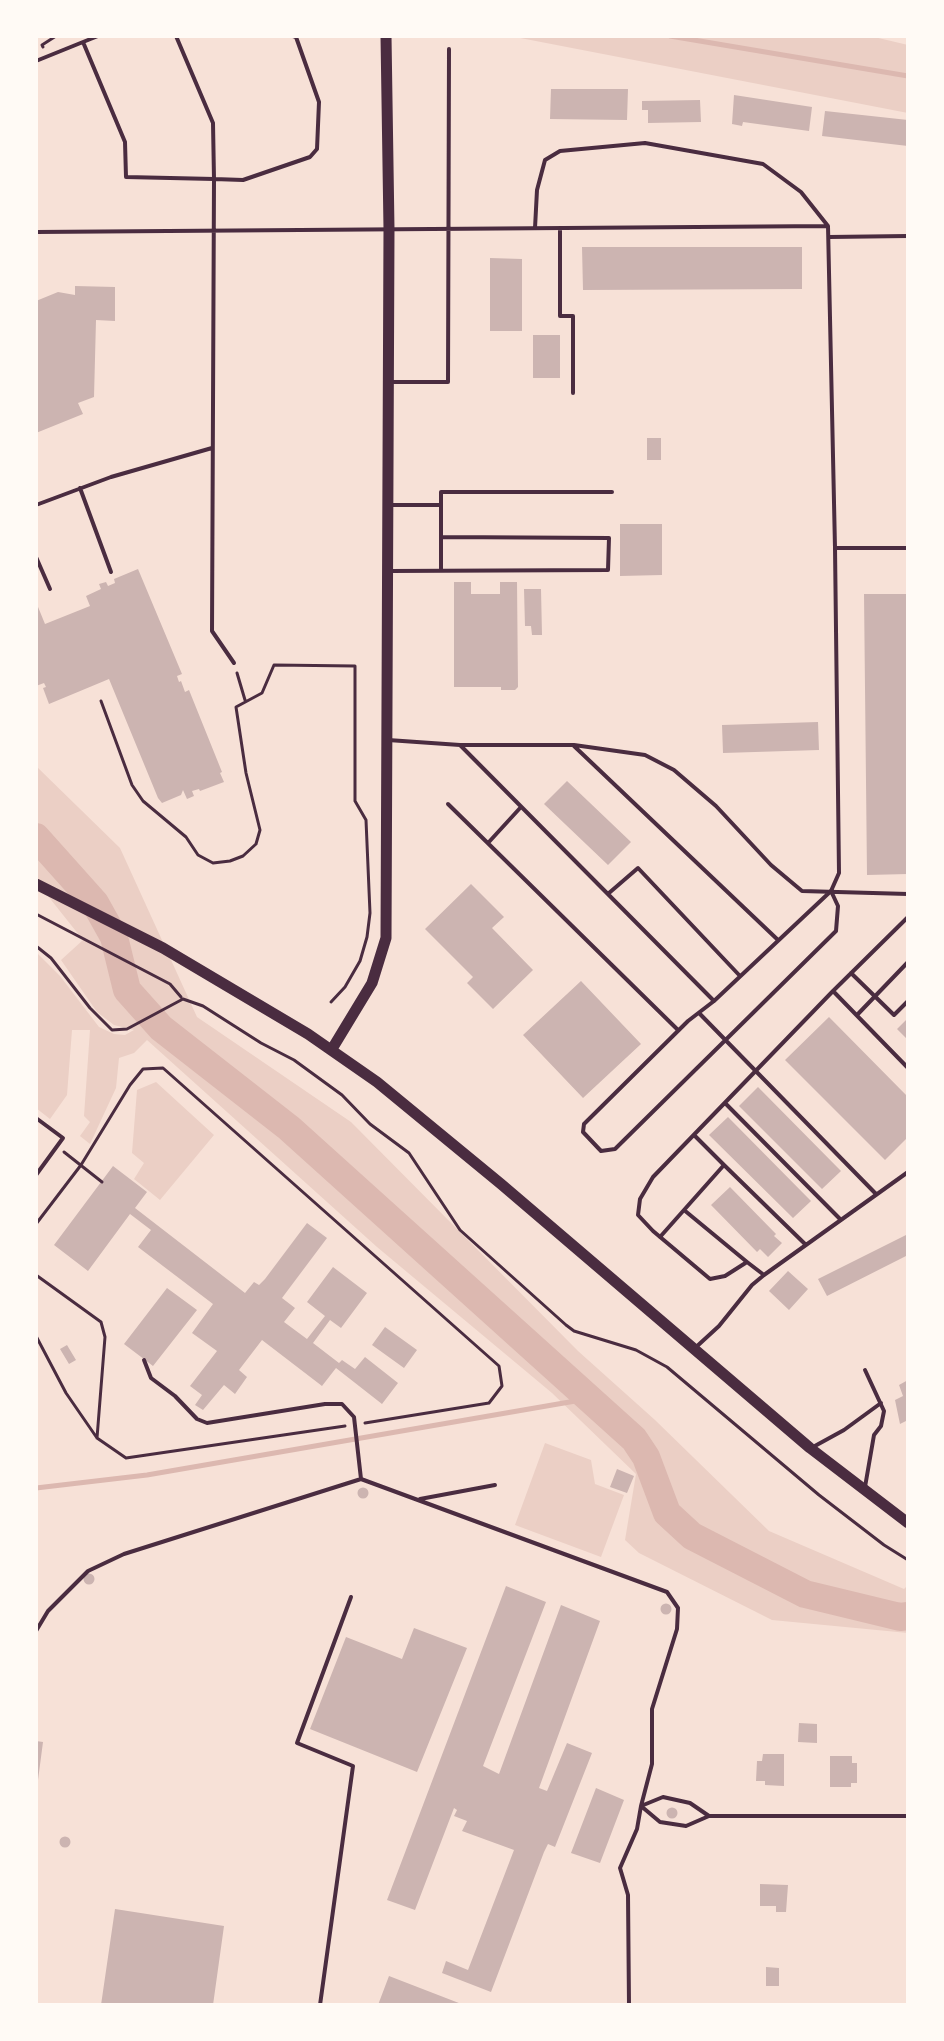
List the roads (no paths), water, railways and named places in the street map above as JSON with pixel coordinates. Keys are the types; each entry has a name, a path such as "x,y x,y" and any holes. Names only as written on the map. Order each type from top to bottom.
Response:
{"main road":[{"path":"332,1049 372,983 386,938 389,229 386,36"},
{"path":"36,884 163,948 332,1049 491,1175 810,1448 908,1523"}],"lane":[{"path":"36,61 98,36"},
{"path":"176,36 213,123 212,631 234,663"},
{"path":"83,42 125,142 126,177 254,178 310,157 317,149 319,102 296,37 293,36"},
{"path":"388,382 448,382 449,49"},
{"path":"535,228 537,190 545,160 560,151 645,143 763,164 801,192 828,226 829,237 839,873 831,891 714,1001 678,1030 584,1124 583,1132 601,1151 615,1149 836,931 838,906 831,891"},
{"path":"36,232 828,226"},
{"path":"560,228 560,316 573,316 573,393"},
{"path":"829,237 908,236"},
{"path":"36,505 80,488 212,448"},
{"path":"80,488 111,572"},
{"path":"441,570 441,492 612,492"},
{"path":"387,505 441,505"},
{"path":"387,571 608,570 609,538 441,537"},
{"path":"835,548 908,548"},
{"path":"36,557 50,589"},
{"path":"388,740 460,745 574,745 645,755 674,770 716,806 771,865 802,891 908,894"},
{"path":"460,745 714,1001"},
{"path":"574,745 778,940"},
{"path":"448,804 678,1030"},
{"path":"488,843 521,807"},
{"path":"609,893 638,868 740,976"},
{"path":"747,1262 725,1276 710,1279 638,1215 640,1199 653,1177 908,917"},
{"path":"857,1015 908,962"},
{"path":"851,973 894,1015 908,1001"},
{"path":"833,991 908,1068"},
{"path":"699,1013 876,1195"},
{"path":"725,1103 841,1220"},
{"path":"36,1118 63,1138 36,1175"},
{"path":"694,1135 806,1245"},
{"path":"660,1237 724,1165"},
{"path":"693,1350 764,1275 908,1172"},
{"path":"684,1210 764,1275"},
{"path":"144,1360 151,1378 175,1396 197,1419 207,1423 342,1404 354,1417 361,1479"},
{"path":"864,1490 874,1435 881,1426 884,1411 865,1370"},
{"path":"810,1448 844,1430 881,1403"},
{"path":"36,1631 48,1611 88,1571 124,1554 361,1479 667,1592 678,1608 677,1629 652,1709 652,1764 637,1829 620,1868 628,1895 629,2005"},
{"path":"418,1500 495,1485"},
{"path":"320,2005 353,1766 297,1743 351,1597"},
{"path":"641,1806 663,1797 690,1803 709,1816"},
{"path":"641,1806 660,1822 686,1826 709,1816 908,1816"}],"waterway":[{"path":"670,36 908,76"},
{"path":"36,837 95,903 114,937 127,990 161,1028 289,1128 634,1439 646,1457 667,1513 692,1536 805,1594 900,1617 908,1616"},
{"path":"36,1488 147,1475 587,1399"}]}
